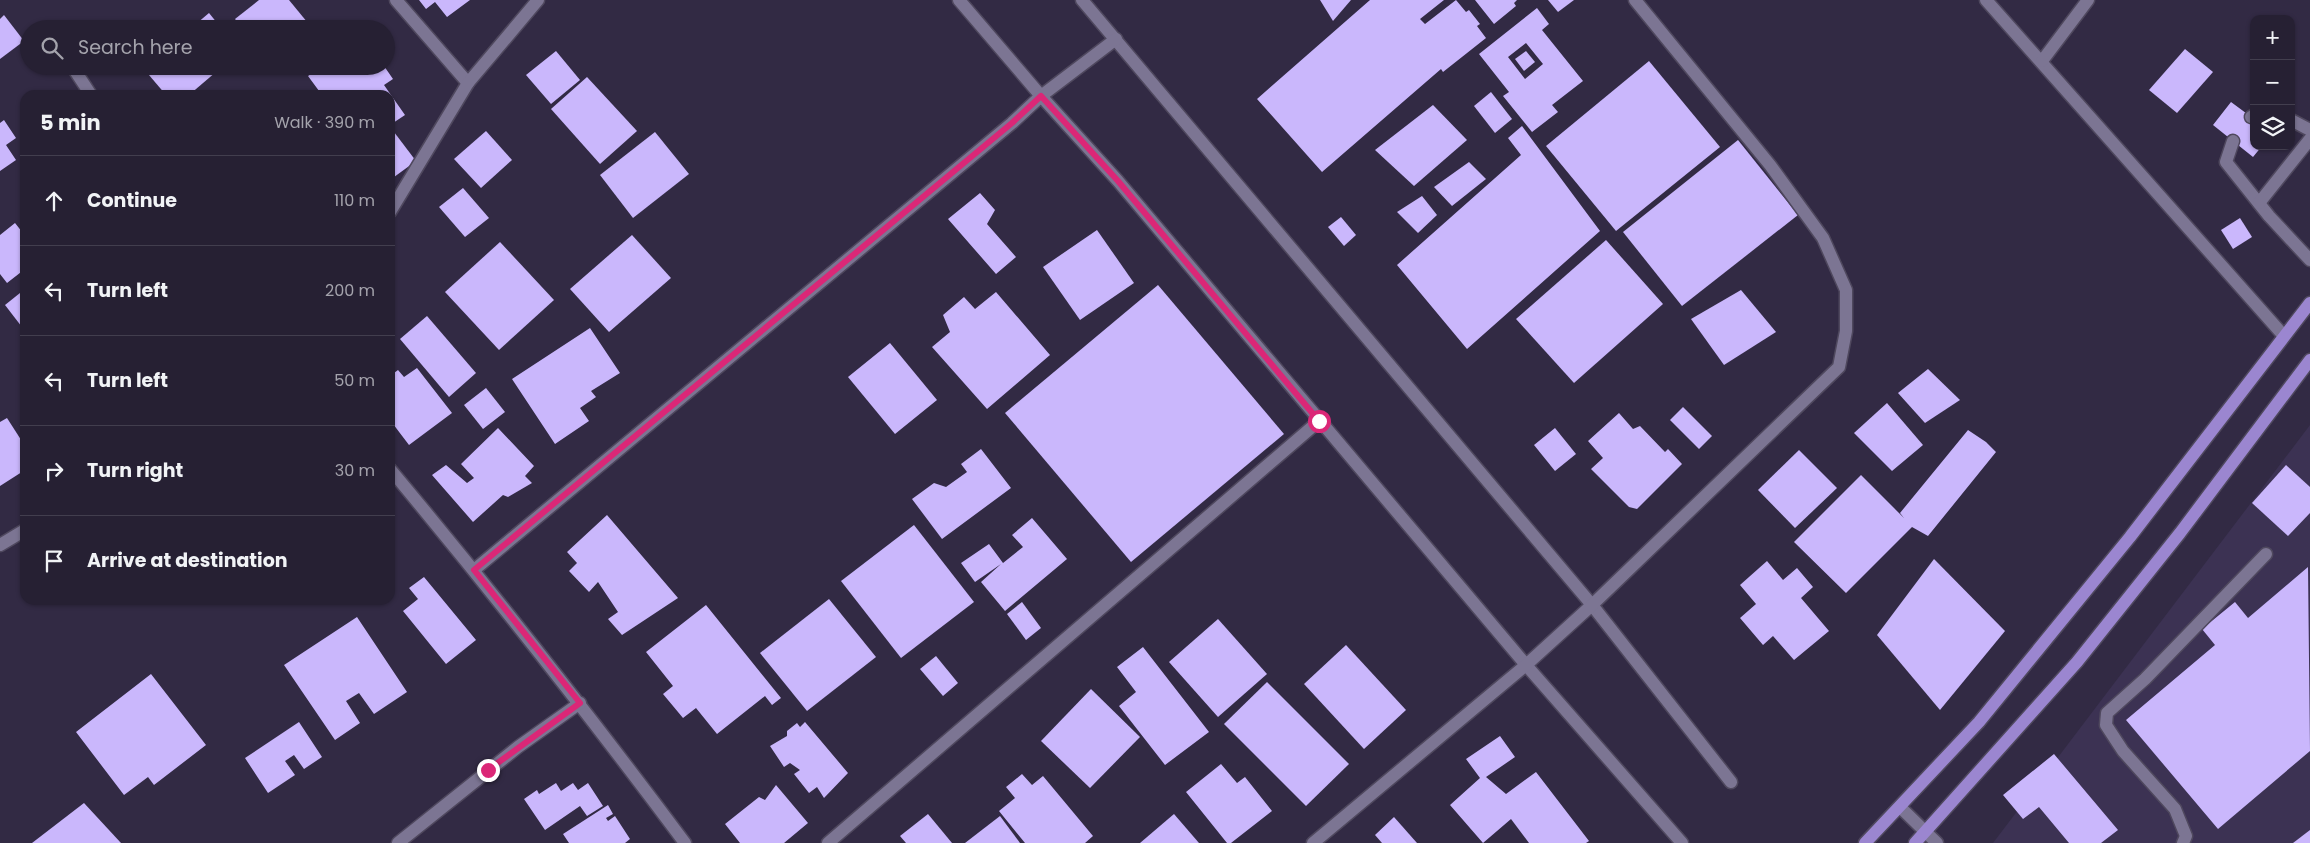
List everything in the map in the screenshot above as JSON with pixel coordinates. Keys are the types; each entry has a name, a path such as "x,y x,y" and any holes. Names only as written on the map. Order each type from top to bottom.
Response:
{"main road":[{"path":"1864,843 1978,722 2130,537 2310,303"},
{"path":"1915,843 2077,662 2180,533 2310,360"}],"street":[{"path":"396,0 468,83"},
{"path":"395,204 468,83 538,0"},
{"path":"959,0 1041,96 1118,181 1526,665 1682,843"},
{"path":"1082,0 1592,605 1730,782"},
{"path":"1313,843 1526,665 1592,605 1839,367 1846,332 1846,290 1823,238 1770,165 1635,0"},
{"path":"1986,0 2042,60 2284,336"},
{"path":"2042,60 2088,0"},
{"path":"474,570 997,136 1041,96 1116,39"},
{"path":"78,75 88,90"},
{"path":"2295,122 2310,130"},
{"path":"2259,204 2310,138"},
{"path":"2233,141 2226,162 2259,204 2310,260"},
{"path":"828,843 1319,421"},
{"path":"395,475 580,703 685,843"},
{"path":"0,545 20,533"},
{"path":"2183,843 2186,836 2175,809 2123,751 2106,724 2107,712 2144,678 2266,554"},
{"path":"398,843 518,747 580,703"},
{"path":"1900,806 1937,843"}],"shaded area":[{"path":"2310,425 2310,843 1993,843"}],"building":[{"path":"259,0 289,0 305,20 236,20"},
{"path":"419,0 470,0 447,17 435,2 426,9"},
{"path":"1320,0 1351,0 1333,21"},
{"path":"1370,0 1444,0 1420,19 1425,24 1456,0 1466,12 1469,10 1480,24 1477,26 1486,38 1443,72 1441,69 1322,172 1257,99"},
{"path":"1475,0 1517,0 1514,3 1516,6 1494,24"},
{"path":"1548,0 1574,0 1558,12"},
{"path":"1537,8 1549,24 1542,30 1583,81 1552,105 1558,112 1532,132 1503,96 1509,92 1479,54","holes":["1526,43 1543,64 1525,79 1508,57"]},
{"path":"209,13 215,20 201,20"},
{"path":"4,15 20,36 20,44 0,59 0,19"},
{"path":"2185,49 2213,72 2177,113 2149,90"},
{"path":"556,51 580,80 551,104 526,75"},
{"path":"1526,51 1535,62 1524,71 1515,59"},
{"path":"1649,61 1720,147 1616,231 1546,146"},
{"path":"149,75 212,75 195,90 162,90"},
{"path":"390,75 393,79 384,85 388,90 318,90 308,76"},
{"path":"587,77 637,131 600,164 551,109"},
{"path":"1491,92 1512,119 1495,133 1474,106"},
{"path":"395,101 405,115 395,122"},
{"path":"2231,102 2250,116 2250,150 2259,150 2253,157 2213,125"},
{"path":"1433,105 1467,140 1414,186 1375,150"},
{"path":"4,120 16,138 6,145 16,160 0,171 0,123"},
{"path":"1522,126 1600,231 1467,349 1397,265 1521,155 1508,138"},
{"path":"486,131 512,160 481,188 454,159"},
{"path":"655,132 689,174 633,218 600,175"},
{"path":"395,133 416,161 395,176"},
{"path":"1738,140 1798,215 1682,306 1623,232"},
{"path":"1469,162 1486,179 1452,206 1434,187"},
{"path":"463,188 489,218 465,237 439,207"},
{"path":"980,193 995,210 987,224 1016,257 996,274 948,219"},
{"path":"1422,196 1437,215 1418,233 1397,212"},
{"path":"1341,217 1356,235 1344,246 1328,227"},
{"path":"2240,218 2252,237 2233,249 2221,230"},
{"path":"15,223 20,229 20,273 7,283 0,274 0,235"},
{"path":"1097,230 1134,283 1080,320 1043,267"},
{"path":"632,235 671,278 609,332 570,289"},
{"path":"1606,240 1663,304 1574,383 1516,319"},
{"path":"500,242 554,300 499,350 445,292"},
{"path":"1158,285 1284,434 1131,562 1005,413"},
{"path":"1741,290 1776,332 1724,365 1691,319"},
{"path":"996,292 1050,355 987,409 932,347 950,332 943,315 964,297 975,309"},
{"path":"20,293 20,324 5,305"},
{"path":"427,316 476,373 449,397 400,339"},
{"path":"590,328 620,373 591,391 596,397 580,408 589,421 555,444 512,379"},
{"path":"890,343 937,400 895,434 848,377"},
{"path":"417,368 452,413 409,445 395,427 395,372 398,370 404,377"},
{"path":"1928,369 1960,400 1925,423 1898,393"},
{"path":"486,388 505,412 483,429 464,405"},
{"path":"1887,403 1923,445 1892,471 1854,433"},
{"path":"1683,407 1712,436 1699,449 1670,420"},
{"path":"1619,413 1633,429 1640,426 1665,452 1668,449 1682,464 1637,509 1629,507 1591,469 1603,458 1588,441"},
{"path":"7,418 20,438 20,473 0,486 0,422"},
{"path":"498,428 534,466 525,476 532,483 508,497 503,495 473,522 432,475 446,465 467,483 474,478 461,464"},
{"path":"1555,428 1576,454 1555,471 1534,445"},
{"path":"1968,430 1986,442 1996,452 1928,536 1912,527 1846,593 1794,542 1861,475 1904,518 1900,513"},
{"path":"981,449 1011,488 942,539 912,499 934,483 946,487 967,472 961,464"},
{"path":"1799,450 1837,488 1795,528 1758,490"},
{"path":"2286,465 2310,487 2310,513 2288,536 2252,503"},
{"path":"607,515 678,598 622,635 608,619 618,612 598,582 589,592 569,571 577,563 567,552"},
{"path":"1032,518 1067,559 1005,611 981,582 1001,564 975,582 961,563 989,544 1003,563 1023,547 1012,535"},
{"path":"914,525 974,602 901,658 841,581"},
{"path":"1934,559 2005,631 1940,710 1877,635"},
{"path":"1767,561 1783,580 1797,568 1813,587 1801,598 1829,631 1794,660 1773,636 1763,645 1740,618 1756,604 1740,585"},
{"path":"2308,567 2310,751 2218,829 2126,720 2215,645 2202,629 2235,602 2248,618"},
{"path":"424,577 476,640 446,664 403,611 418,599 409,588"},
{"path":"829,599 876,657 807,711 760,653"},
{"path":"1022,602 1041,628 1026,640 1007,614"},
{"path":"706,605 781,698 772,705 765,696 717,734 696,708 683,718 663,694 673,686 646,652"},
{"path":"357,617 407,692 374,714 359,693 346,701 360,723 335,740 284,665"},
{"path":"1218,619 1267,674 1218,717 1169,662"},
{"path":"1346,645 1406,710 1364,749 1304,684"},
{"path":"1143,647 1209,732 1165,765 1119,706 1136,692 1117,667"},
{"path":"936,656 958,683 943,696 920,669"},
{"path":"151,674 206,745 154,785 148,777 124,795 76,732"},
{"path":"1267,682 1349,764 1306,806 1224,724"},
{"path":"1091,689 1140,737 1090,788 1041,741"},
{"path":"299,722 322,757 304,769 294,755 285,761 295,775 268,793 245,758"},
{"path":"805,722 848,773 824,798 817,787 809,793 794,774 800,770 790,763 784,767 770,746 787,736 787,731 797,723 800,727"},
{"path":"1500,736 1515,757 1486,777 1506,794 1536,772 1589,841 1586,843 1529,843 1511,819 1483,843 1450,805 1480,778 1466,759"},
{"path":"2054,754 2118,830 2101,843 2069,843 2039,807 2023,819 2003,795"},
{"path":"1221,764 1237,783 1245,777 1272,811 1231,843 1227,843 1186,792"},
{"path":"1022,774 1032,785 1043,776 1093,836 1085,843 1025,843 999,811 1015,798 1006,787"},
{"path":"556,783 561,791 573,783 578,790 588,783 603,806 587,816 580,806 545,830 524,799 537,790 539,794"},
{"path":"776,785 808,823 784,843 740,843 725,824 759,797 765,800"},
{"path":"84,803 121,843 32,843"},
{"path":"608,805 613,814 606,818 608,821 615,816 630,839 625,843 569,843 563,834"},
{"path":"928,814 952,843 906,843 900,836"},
{"path":"1174,814 1199,843 1140,843"},
{"path":"1000,816 1020,843 965,843"},
{"path":"1394,817 1417,843 1382,843 1375,835"},
{"path":"2310,830 2310,843 2293,843"}],"route":[{"path":"488,770 580,703 474,570 1012,123 1041,96 1118,181 1319,421"}]}
